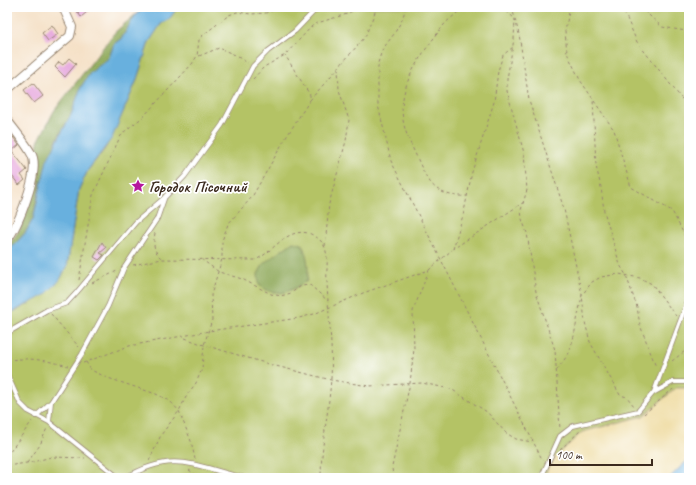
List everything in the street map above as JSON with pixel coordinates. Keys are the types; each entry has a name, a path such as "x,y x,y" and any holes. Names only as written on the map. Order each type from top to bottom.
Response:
{"street":[{"path":"7,90 70,36 72,27 63,7"},
{"path":"7,120 32,156 34,167 28,194 16,225 7,240"}],"lane":[{"path":"7,333 47,310 67,303 136,222 164,198 185,176 222,125 253,66 268,51 295,31 318,7"},
{"path":"36,416 51,402 75,368 108,306 124,268 157,219 164,198"},
{"path":"541,478 560,436 573,426 638,411 653,393 661,377 689,297"},
{"path":"7,374 20,403 28,411 49,422 119,478"},
{"path":"653,393 673,382 689,382"},
{"path":"49,422 51,402"},
{"path":"125,478 147,467 179,462 195,464 245,478"}],"path":[{"path":"198,56 199,40 228,15 237,12 251,14 266,13 282,7"},
{"path":"248,84 264,67 285,55 314,24 347,14 359,7"},
{"path":"147,467 152,451 161,435 179,411 187,395 196,383 202,369 204,345 212,320 211,295 219,272 222,259 222,241 228,224 252,197 285,139 310,100 365,36 377,7"},
{"path":"406,7 402,20 382,50 378,63 378,105 391,161 546,467"},
{"path":"462,7 446,22 420,57 409,76 404,92 402,113 404,126 429,182 441,193 454,196 467,196"},
{"path":"502,7 515,19"},
{"path":"512,7 522,50 529,100 564,209 590,342 620,395 627,397 638,411"},
{"path":"570,7 565,31 567,53 580,80 614,130 631,187 672,211 689,244"},
{"path":"622,7 637,42 689,108"},
{"path":"640,7 662,28 686,31 689,33"},
{"path":"515,19 513,47 507,79 507,91 524,153 527,190 522,219 527,233 536,292 555,350 560,436"},
{"path":"686,31 689,24"},
{"path":"453,249 472,172 494,102 503,55 513,47"},
{"path":"77,292 93,195 117,143 126,130 143,117 198,56 219,48 233,54 253,66 264,67"},
{"path":"285,55 310,95 310,100"},
{"path":"321,478 323,440 331,380 332,342 325,247 329,204 346,141 349,120 339,90 338,67"},
{"path":"593,99 596,166 602,187 604,211 620,265 626,275 637,308 640,325 661,377"},
{"path":"7,361 29,360 54,362 75,368 85,362 129,346 209,331 299,318 330,308 363,293 429,270 453,249 524,202"},
{"path":"155,233 154,248 162,259"},
{"path":"91,283 124,268 152,260 259,258 280,241 294,233 307,233 319,238 325,247"},
{"path":"200,259 219,272 242,279 271,294 281,296 291,293 301,286 310,285 329,302"},
{"path":"393,478 392,467 410,383 414,349 414,311 429,270"},
{"path":"556,371 568,352 574,336 582,295 592,282 601,277 619,274 652,284 676,314 681,323"},
{"path":"47,310 58,321 82,354"},
{"path":"183,337 204,345 331,380 369,386 422,383 451,389 487,412 506,433 516,439 533,442"},
{"path":"664,366 689,348"},
{"path":"85,362 91,370 108,378 156,394 170,401 179,411 191,441 195,464"},
{"path":"7,456 36,416"},
{"path":"26,463 40,445 49,422"},
{"path":"7,466 51,457 94,459"}],"green space":[{"path":"178,7 689,7 689,388 676,388 643,416 582,432 548,467 545,478 7,478 7,315 29,304 59,281 67,267 79,189 88,170 105,149 119,121 136,82 149,42 161,24 170,18"},
{"path":"136,14 122,38 114,44 109,58 81,87 71,115 57,139 39,189 33,219 26,232 8,253 8,246 20,229 33,193 38,142 54,111 115,32"},
{"path":"293,242 302,244 306,253 308,262 307,281 289,291 278,293 266,290 259,285 258,274 264,263"}],"sand":[{"path":"676,388 689,388 689,459 669,478 545,478 548,467 554,458 582,432 643,416"}],"water":[{"path":"146,7 178,7 170,18 161,24 149,42 136,82 112,138 88,170 79,189 67,267 59,281 45,295 7,315 7,253 26,232 33,219 47,160 71,115 81,87 90,73 109,58 114,44 122,38 136,14"},
{"path":"689,459 689,478 669,478"}],"building":[{"path":"80,7 93,7 81,17 76,10"},
{"path":"52,25 58,34 48,41 42,33"},
{"path":"69,58 76,64 65,77 55,67 59,62 63,65"},
{"path":"33,83 43,96 34,103 24,90"},
{"path":"13,137 19,145 12,151 27,170 21,175 25,180 19,185 12,176 7,180 7,143"},
{"path":"102,242 106,248 100,253 104,255 99,260 94,257"}],"place":[{"name":"Городок Пісочний","path":"138,186"}]}
